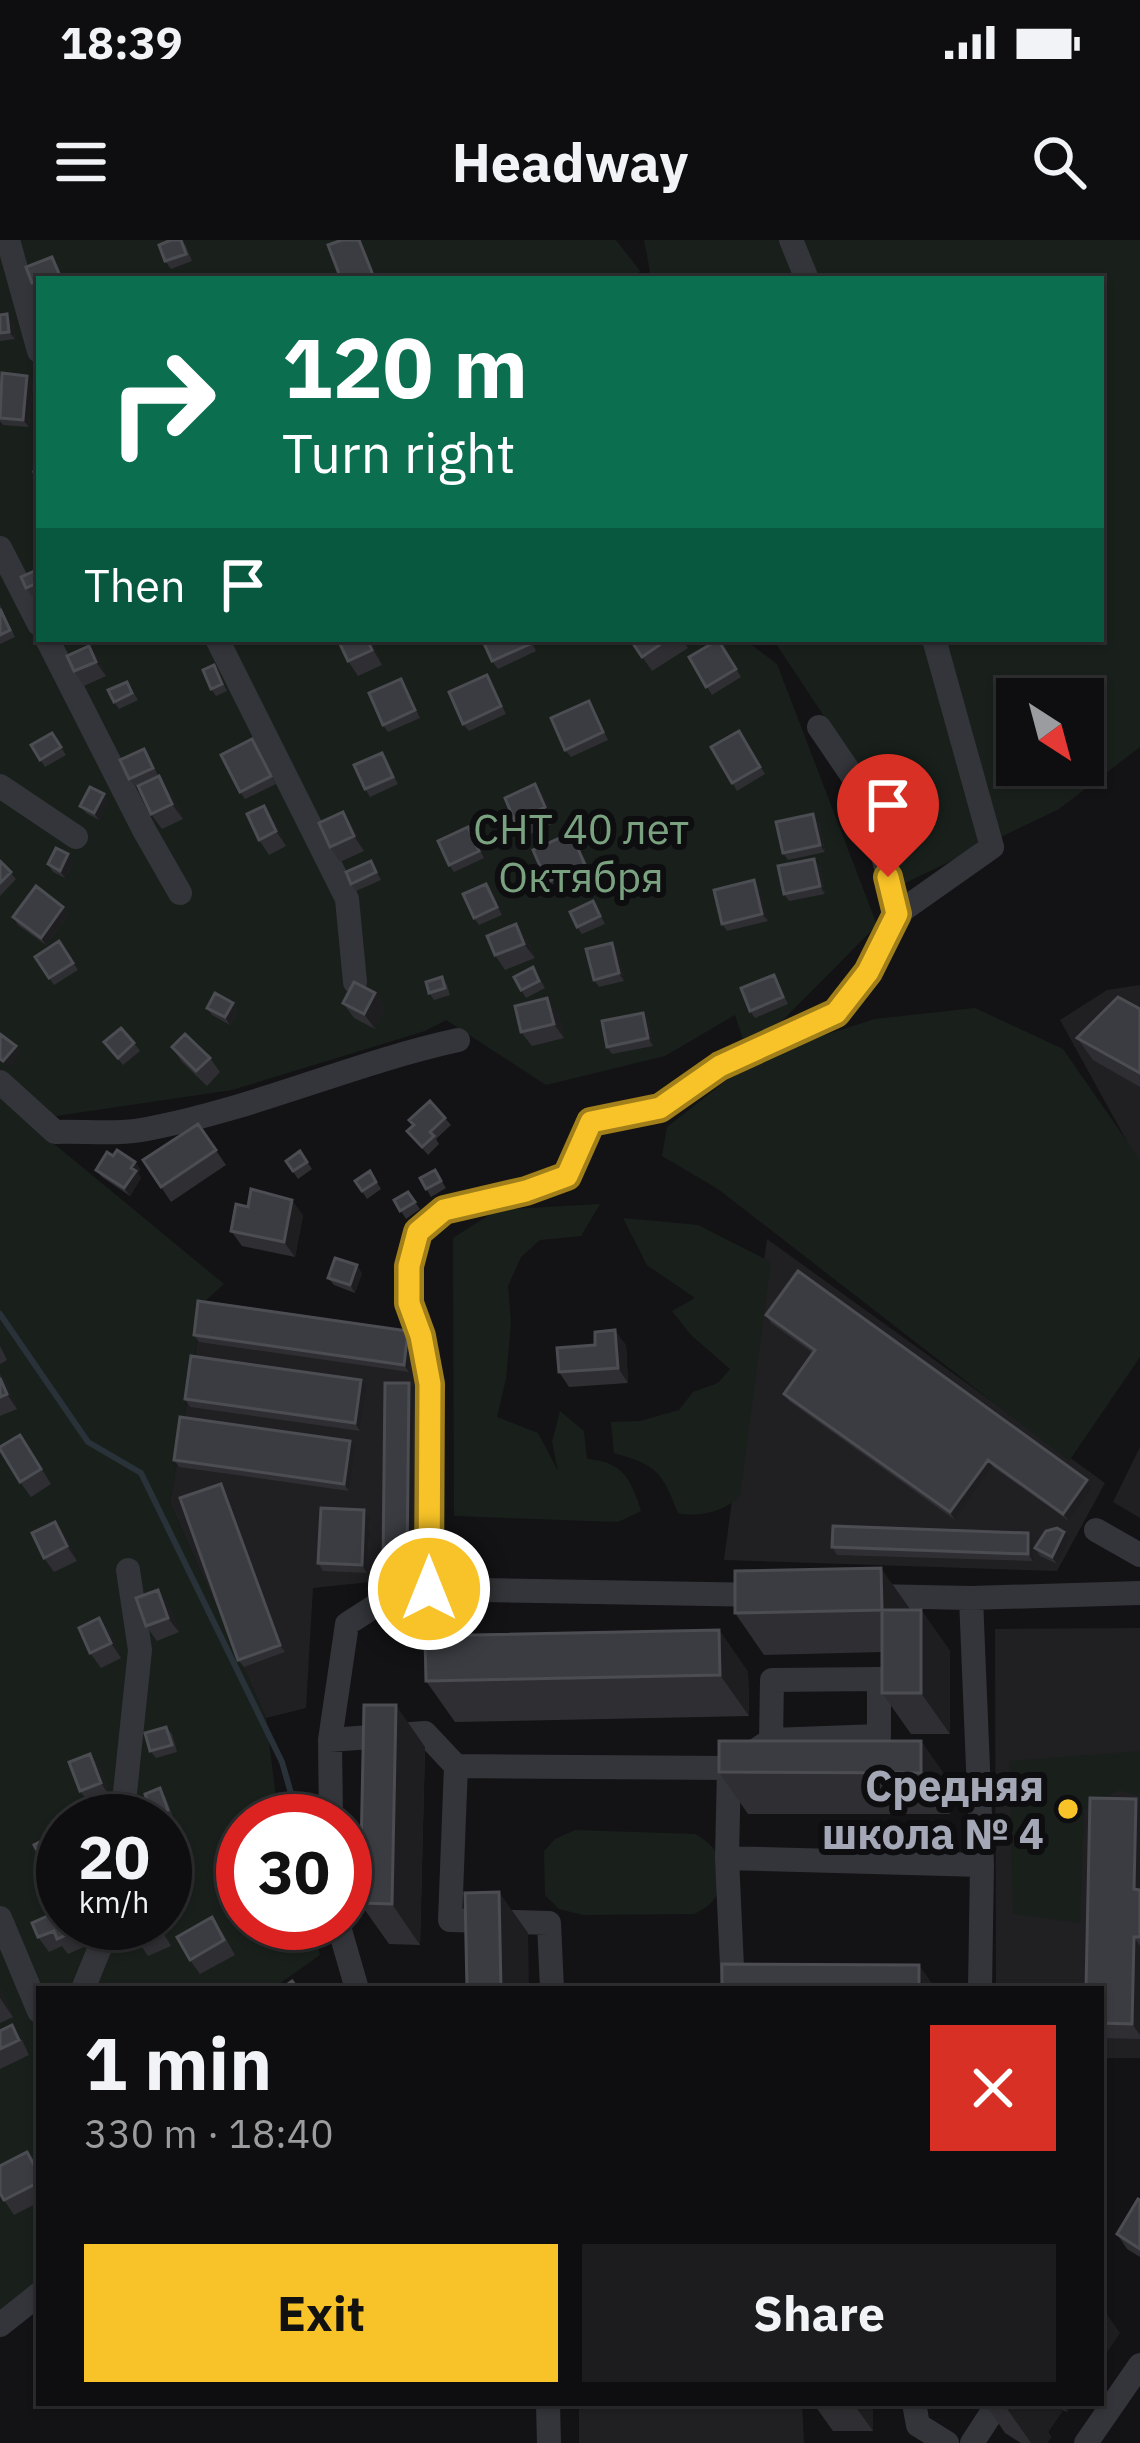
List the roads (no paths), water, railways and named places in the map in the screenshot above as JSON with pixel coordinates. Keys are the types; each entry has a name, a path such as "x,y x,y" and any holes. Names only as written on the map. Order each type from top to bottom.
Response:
{"street":[{"path":"8,240 36,340"},
{"path":"791,240 806,276"},
{"path":"0,548 36,618"},
{"path":"48,642 180,893"},
{"path":"218,642 347,899 355,982"},
{"path":"429,1589 430,1384 409,1303 409,1266 418,1232 444,1210 567,1176 591,1122 660,1108 720,1066 836,1013 868,972 897,914 992,847 935,642"},
{"path":"819,727 870,802 897,914"},
{"path":"0,786 76,837"},
{"path":"0,1082 55,1132 142,1130 239,1107 458,1040"},
{"path":"1096,1530 1140,1555"},
{"path":"125,1794 140,1650 128,1570"},
{"path":"331,1794 330,1740 347,1624 392,1595 429,1589 782,1595"},
{"path":"853,1596 1140,1593"},
{"path":"971,1598 982,1865 980,1986"},
{"path":"456,1766 729,1768 771,1740 880,1736 879,1679 772,1679 771,1740"},
{"path":"330,1740 425,1733 456,1766 450,1920 549,1923 552,1986"},
{"path":"729,1768 733,1986"},
{"path":"727,1858 982,1865"},
{"path":"0,1918 36,2004"},
{"path":"83,1986 99,1950"},
{"path":"346,1950 356,1986"},
{"path":"0,2325 36,2296"},
{"path":"1091,2441 1140,2365"},
{"path":"548,2406 549,2443"},
{"path":"915,2406 918,2426 947,2443"},
{"path":"972,2443 996,2406"}],"waterway":[{"path":"0,1314 88,1442 141,1473 282,1762 291,1794"}],"place":[{"name":"Средняя школа № 4","path":"1068,1809"}],"park label":[{"name":"СНТ 40 лет Октября","path":"581,852"}]}
